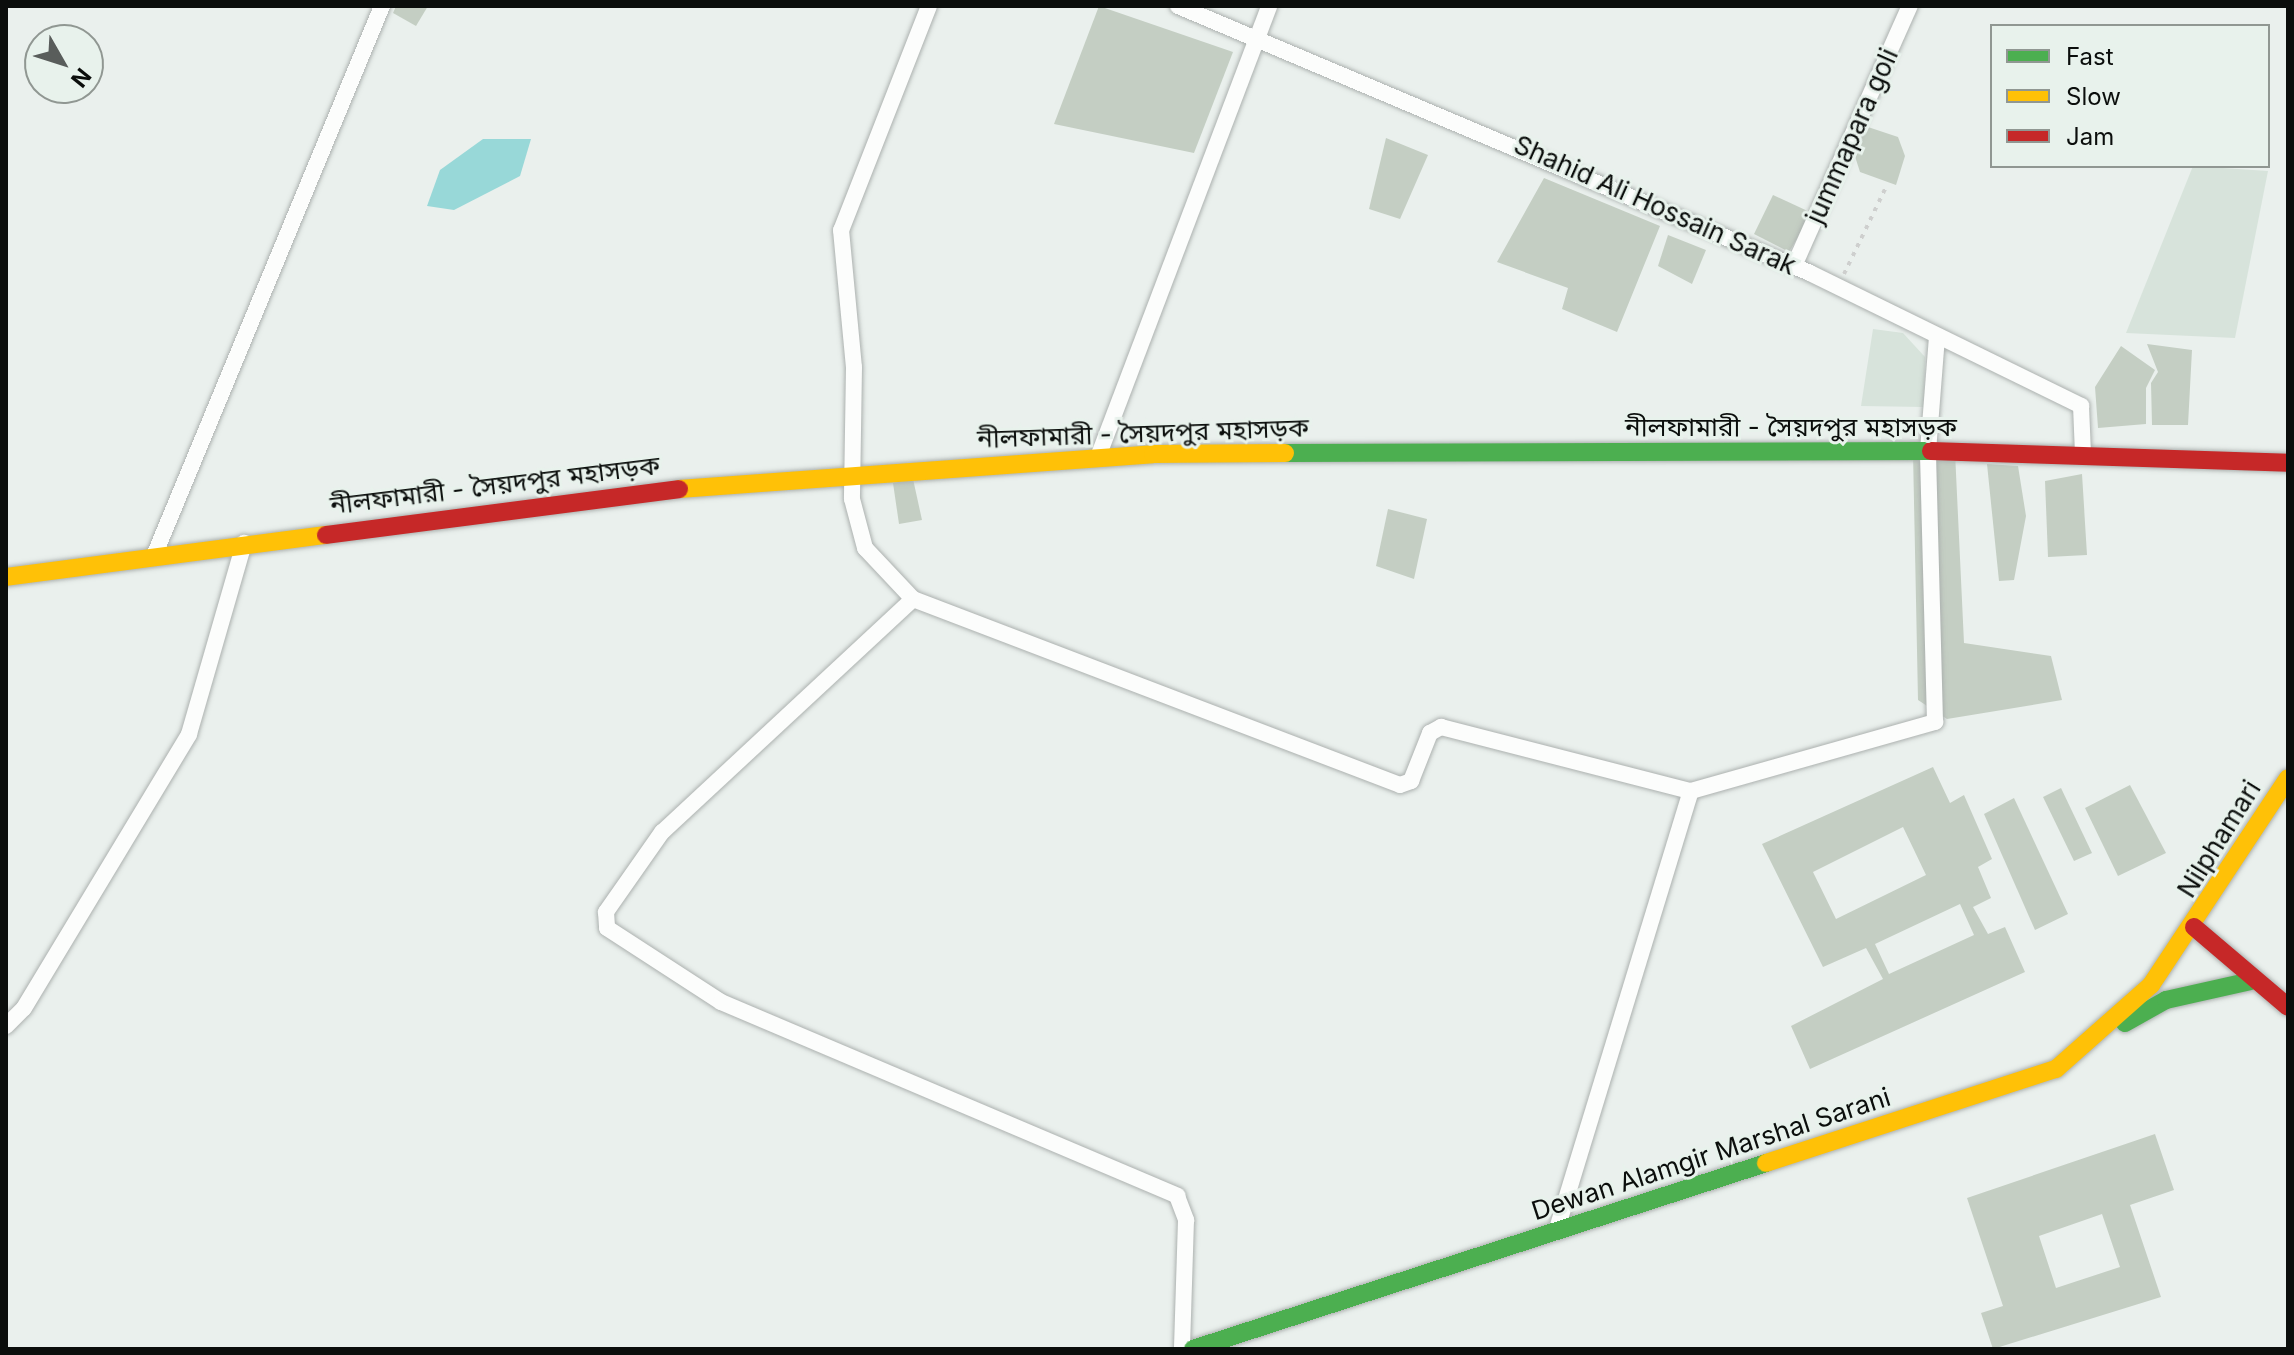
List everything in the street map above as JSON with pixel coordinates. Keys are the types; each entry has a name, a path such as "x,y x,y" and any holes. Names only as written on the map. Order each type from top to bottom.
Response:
{"main road":[{"name":"নীলফামারী - সৈয়দপুর মহাসড়ক","path":"6,577 244,543 712,485 1098,457 1928,451 2083,453 2288,463"},
{"name":"Nilphamari","path":"2194,927 2288,778"},
{"path":"2194,927 2251,981 2288,1007"},
{"name":"Dewan Alamgir Marshal Sarani","path":"1193,1349 2056,1069 2099,1037 2151,985 2194,927"},
{"path":"2099,1037 2166,1000 2251,981"}],"street":[{"path":"154,556 382,6"},
{"path":"929,6 841,230 854,367 851,475 865,548 913,599 1400,785 1411,781 1430,733 1455,727 1691,791 1935,722 1928,451 1937,336"},
{"name":"Shahid Ali Hossain Sarak","path":"1178,6 1255,35 1794,266 2081,406 2083,453"},
{"path":"1098,457 1255,35 1269,6"},
{"name":"jummapara goli","path":"1794,266 1910,6"},
{"path":"6,1026 24,1008 189,734 244,543"},
{"path":"913,599 662,832 606,912 607,928 721,1002 1177,1196 1186,1220 1182,1349"},
{"path":"1556,1232 1691,791"}],"path":[{"path":"1838,287 1886,187"}],"shaded area":[{"path":"2192,168 2268,171 2235,338 2126,333"},
{"path":"1873,329 1903,333 1925,357 1924,407 1861,406"}],"water":[{"path":"483,139 531,139 520,176 454,210 427,206 440,170"}],"building":[{"path":"396,6 428,6 416,26 393,13"},
{"path":"1099,6 1233,52 1194,153 1054,124"},
{"path":"1862,125 1898,137 1905,156 1896,185 1860,172 1853,150"},
{"path":"1386,138 1428,155 1400,219 1369,209"},
{"path":"1544,178 1660,226 1617,332 1562,309 1568,288 1497,262"},
{"path":"1773,195 1812,213 1789,252 1754,234"},
{"path":"1668,235 1706,250 1692,284 1658,266"},
{"path":"2147,344 2192,350 2188,425 2152,425 2151,383 2158,372"},
{"path":"2121,346 2155,370 2146,388 2146,424 2098,428 2095,387"},
{"path":"1913,452 1955,452 1964,643 2051,656 2062,700 1947,719 1918,700"},
{"path":"1987,464 2018,466 2026,516 2014,580 1999,581"},
{"path":"2082,474 2087,555 2048,557 2045,481"},
{"path":"913,479 922,520 899,524 893,483"},
{"path":"1388,509 1427,519 1414,579 1376,566"},
{"path":"1933,767 1950,803 1964,795 1992,859 1978,867 1991,898 1973,907 1988,934 2005,927 2025,972 1810,1069 1791,1026 1883,979 1866,948 1823,967 1762,844","holes":["1903,827 1926,875 1836,919 1813,872","1960,904 1974,935 1889,974 1875,944"]},
{"path":"2130,785 2166,853 2118,876 2085,808"},
{"path":"2061,788 2092,853 2074,861 2043,797"},
{"path":"2014,798 2068,914 2035,930 1984,814"},
{"path":"2155,1134 2174,1190 2130,1205 2161,1297 1993,1349 1981,1313 2003,1306 1967,1198","holes":["2102,1214 2120,1267 2056,1288 2039,1236"]}],"traffic: fast":[{"path":"1285,453 1931,451"},
{"path":"2125,1023 2166,1000 2251,981"},
{"path":"1193,1349 1766,1163"}],"traffic: slow":[{"path":"679,489 1153,454 1285,453"},
{"path":"6,577 326,535"},
{"path":"1766,1163 2056,1069 2151,985 2288,778"}],"traffic: jam":[{"path":"1931,451 2288,463"},
{"path":"326,535 679,489"},
{"path":"2194,927 2288,1007"}]}
